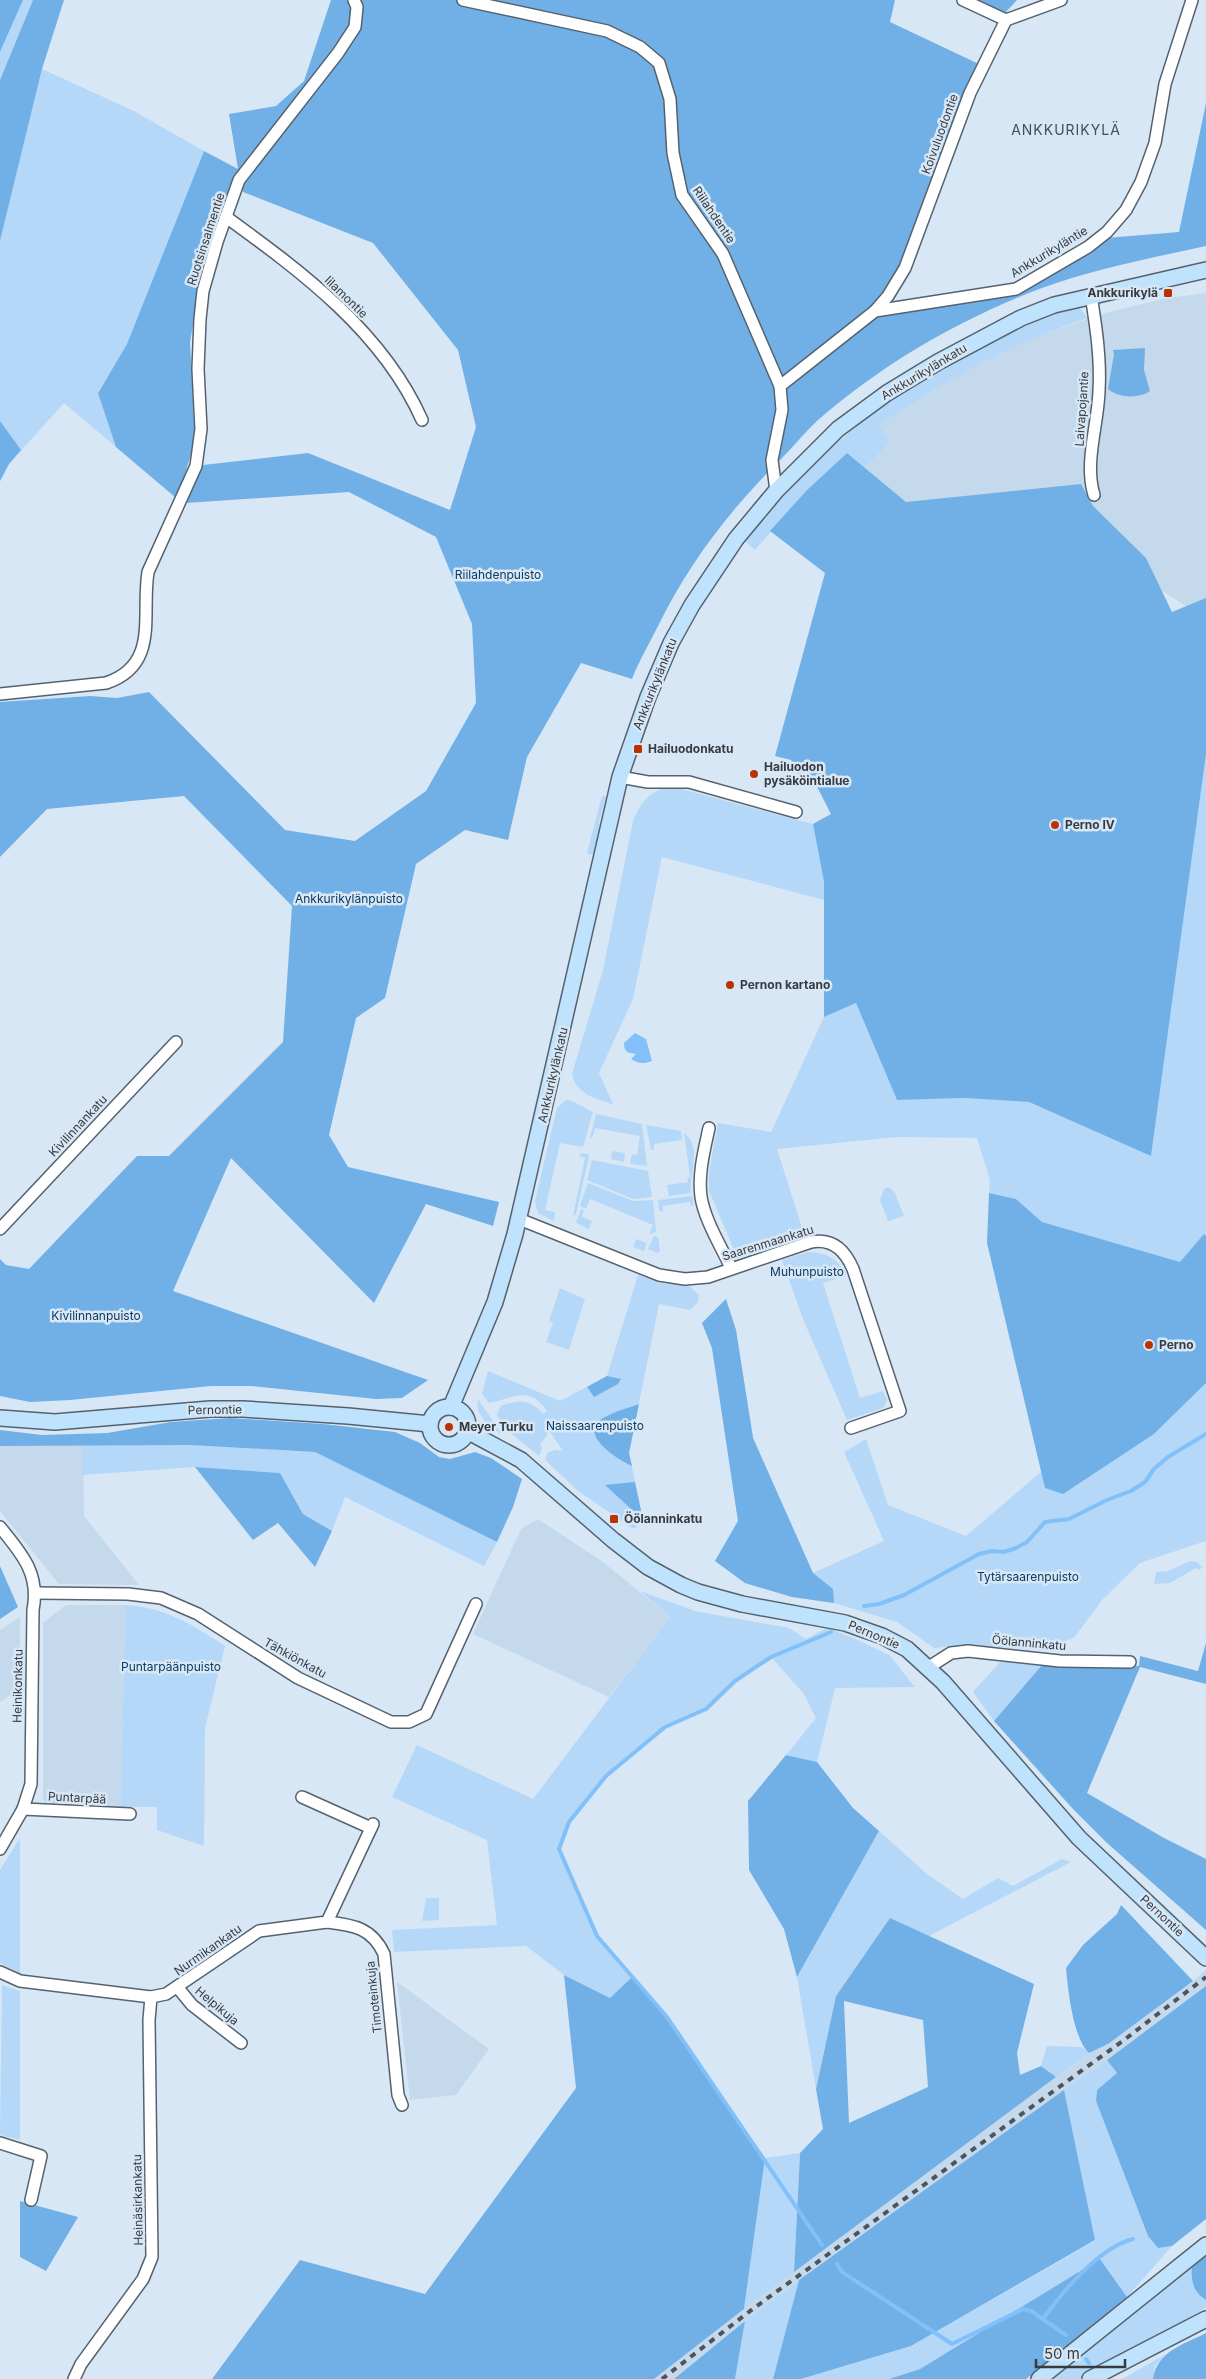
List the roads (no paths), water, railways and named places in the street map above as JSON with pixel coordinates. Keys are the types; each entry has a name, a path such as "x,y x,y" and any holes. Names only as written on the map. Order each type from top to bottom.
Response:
{"street":[{"name":"Ruotsinsalmentie","path":"0,694 106,683 118,679 136,662 146,634 145,589 148,572 196,466 199,454 201,429 198,369 203,291 226,217 240,180 338,53 355,27 356,7 354,0"},
{"name":"Riilahdentie","path":"463,0 607,32 640,47 659,63 670,99 673,153 682,195 724,254 780,386 782,410 772,460 776,490"},
{"path":"963,0 1006,20 1061,0"},
{"name":"Ankkurikyläntie","path":"780,386 875,311 1016,289 1088,247 1106,232 1126,210 1141,182 1155,143 1165,84 1192,0"},
{"name":"Koivuluodontie","path":"875,311 888,296 904,268 970,93 1006,20"},
{"name":"Iilamontie","path":"226,217 281,256 341,310 398,374 410,391 422,420"},
{"name":"Ankkurikylänkatu","path":"451,1407 495,1302 519,1219 620,777 648,697 671,643 692,605 736,539 776,490 838,429 887,393 946,358 1021,318 1054,305 1206,270"},
{"name":"Laivapojantie","path":"1091,295 1097,337 1100,384 1090,473 1094,495"},
{"path":"620,777 648,782 689,782 796,812"},
{"name":"Kivilinnankatu","path":"0,1229 176,1042"},
{"path":"709,1128 701,1169 701,1196 704,1209 731,1268"},
{"name":"Saarenmaankatu","path":"519,1219 668,1277 684,1279 708,1276 820,1240 836,1246 848,1258 900,1411 851,1428"},
{"path":"451,1407 464,1415 467,1431 455,1443 444,1444 434,1438 430,1424 437,1411 451,1407"},
{"name":"Pernontie","path":"0,1418 55,1422 80,1421 210,1408 348,1416 430,1424"},
{"name":"Pernontie","path":"467,1431 521,1460 618,1544 648,1567 681,1585 698,1592 742,1604 845,1623 895,1643 930,1667 1079,1838 1203,1955"},
{"name":"Heinikonkatu","path":"0,1527 21,1553 32,1573 36,1593 34,1610 31,1784 23,1809 0,1849"},
{"name":"Tähkiönkatu","path":"36,1593 128,1594 161,1598 198,1614 298,1678 391,1722 410,1722 426,1714 476,1604"},
{"name":"Öölanninkatu","path":"930,1667 951,1653 968,1651 1060,1661 1130,1662"},
{"path":"302,1797 372,1826 327,1922"},
{"name":"Puntarpää","path":"23,1809 130,1814"},
{"name":"Nurmikankatu","path":"0,1972 20,1982 151,1997 166,1994 178,1988 236,1945 259,1931 327,1922"},
{"name":"Timoteinkuja","path":"327,1922 343,1924 365,1931 378,1940 384,1954 398,2095 402,2105"},
{"name":"Helpikuja","path":"178,1988 192,2005 241,2043"},
{"name":"Heinäsirkankatu","path":"74,2379 81,2364 143,2279 152,2257 149,2020 151,1997"},
{"path":"0,2143 41,2156 30,2200"},
{"path":"1039,2379 1206,2245"},
{"path":"1090,2379 1205,2320"},
{"path":"1105,2379 1205,2320"}],"waterway":[{"path":"864,1606 879,1604 904,1595 979,1554 992,1551 1004,1552 1016,1548 1027,1542 1045,1522 1069,1519 1107,1500 1131,1491 1145,1482 1154,1469 1168,1457 1206,1434"},
{"path":"822,2245 667,2017 597,1936 559,1849 569,1822 606,1776 665,1727 706,1709 735,1681 771,1657 831,1632"},
{"path":"1043,2319 1060,2296 1095,2261 1120,2244 1133,2239"},
{"path":"837,2264 842,2272 952,2344 1023,2309 1031,2311 1066,2335"},
{"path":"1086,2359 1089,2363"}],"railway":[{"path":"662,2379 754,2308 1124,2040 1206,1977"}],"place":[{"name":"Ankkurikylä","path":"1168,293"},
{"name":"Hailuodonkatu","path":"638,749"},
{"name":"Hailuodon pysäköintialue","path":"754,774"},
{"name":"Perno IV","path":"1055,825"},
{"name":"Pernon kartano","path":"730,985"},
{"name":"Perno","path":"1149,1345"},
{"name":"Meyer Turku","path":"449,1427"},
{"name":"Öölanninkatu","path":"614,1519"}],"district":[{"name":"ANKKURIKYLÄ","path":"1066,130"}],"park label":[{"name":"Riilahdenpuisto","path":"498,575"},
{"name":"Ankkurikylänpuisto","path":"349,899"},
{"name":"Muhunpuisto","path":"807,1272"},
{"name":"Kivilinnanpuisto","path":"96,1316"},
{"name":"Naissaarenpuisto","path":"595,1426"},
{"name":"Tytärsaarenpuisto","path":"1028,1577"},
{"name":"Puntarpäänpuisto","path":"171,1667"}]}
